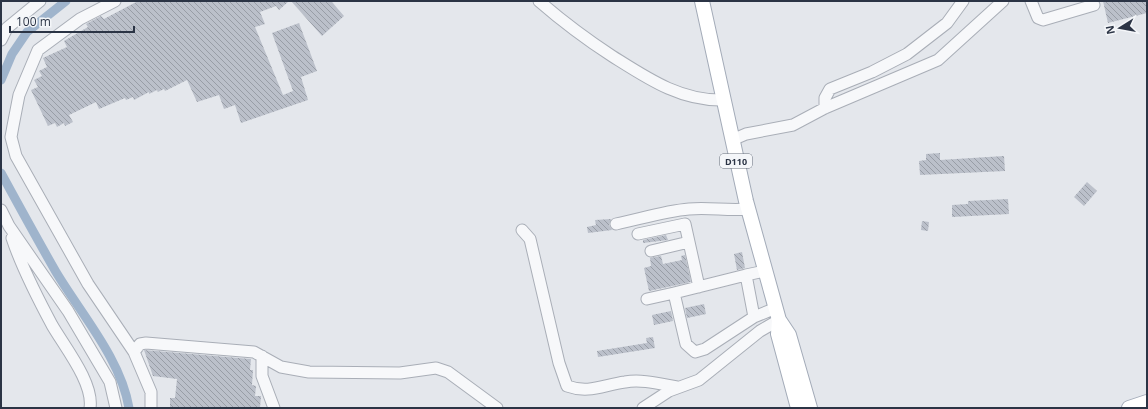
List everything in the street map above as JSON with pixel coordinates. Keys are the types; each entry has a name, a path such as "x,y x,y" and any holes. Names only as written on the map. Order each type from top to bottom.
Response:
{"main road":[{"name":"D110","path":"702,1 748,210 777,314 778,334 798,408"},
{"name":"D110","path":"777,314 789,335 810,408"},
{"path":"1129,408 1147,402"}],"lane":[{"path":"1,40 4,27 40,1"},
{"path":"116,1 80,19 38,50 19,95 11,137 16,156 88,284 134,352 151,392 152,408"},
{"path":"539,1 568,26 657,85 692,98 706,101 723,100"},
{"path":"825,108 825,98 830,88 872,72 907,54 947,23 963,1"},
{"path":"732,140 746,134 793,125 825,108 938,60 1003,1"},
{"path":"1031,1 1038,18 1043,20 1094,5"},
{"path":"616,224 687,209 704,208 728,211 748,210"},
{"path":"1,210 19,259 52,324 87,385 90,408"},
{"path":"638,234 685,224 699,287"},
{"path":"8,226 68,311 110,382 116,408"},
{"path":"522,230 530,239 559,363 567,386 579,391 626,382 651,382 677,387"},
{"path":"651,251 689,242"},
{"path":"647,299 765,271"},
{"path":"746,275 754,317"},
{"path":"674,293 686,344 695,352 705,349 754,317 777,314"},
{"path":"643,408 677,387 699,380 760,331 777,314"},
{"path":"134,352 140,344 146,343 254,352 281,367 310,372 400,373 436,368 448,372 497,408"},
{"path":"262,356 262,376 274,408"}],"building":[{"path":"138,1 289,1 279,10 276,6 260,12 265,24 255,27 283,95 293,91 272,33 299,23 317,71 301,77 308,100 241,123 235,105 224,109 219,95 197,102 187,80 165,91 164,89 158,92 157,90 149,94 149,92 134,100 133,97 126,100 125,98 99,109 96,102 69,115 73,122 65,126 64,123 57,127 55,123 48,126 31,90 38,87 34,80 42,76 39,71 47,67 43,58 67,47 64,41 88,27 86,24 101,16 104,19"},
{"path":"291,1 331,1 344,16 322,36"},
{"path":"1103,1 1147,1 1147,13 1108,23"},
{"path":"940,153 940,160 1004,156 1005,171 920,175 919,161 926,160 926,154"},
{"path":"1087,182 1097,191 1084,206 1074,197"},
{"path":"1008,199 1009,214 952,217 952,205 968,204 968,201"},
{"path":"611,219 609,225 612,230 588,233 587,227 596,225 595,220"},
{"path":"922,221 929,222 928,231 921,230"},
{"path":"666,235 668,240 643,243 643,240"},
{"path":"742,252 745,268 737,270 734,254"},
{"path":"685,255 691,282 649,291 644,268 651,266 650,258 661,256 663,264 682,260 681,256"},
{"path":"704,304 706,314 687,318 685,308"},
{"path":"671,311 673,321 654,325 652,315"},
{"path":"653,337 655,348 598,357 597,351 647,343 646,338"},
{"path":"144,350 251,359 250,370 253,370 252,385 256,386 255,396 261,396 260,408 170,408 170,398 175,398 177,379 153,376"}],"waterway":[{"path":"1,80 12,54 27,32 66,1"},
{"path":"1,173 56,272 99,337 109,355 125,390 129,408"}]}
